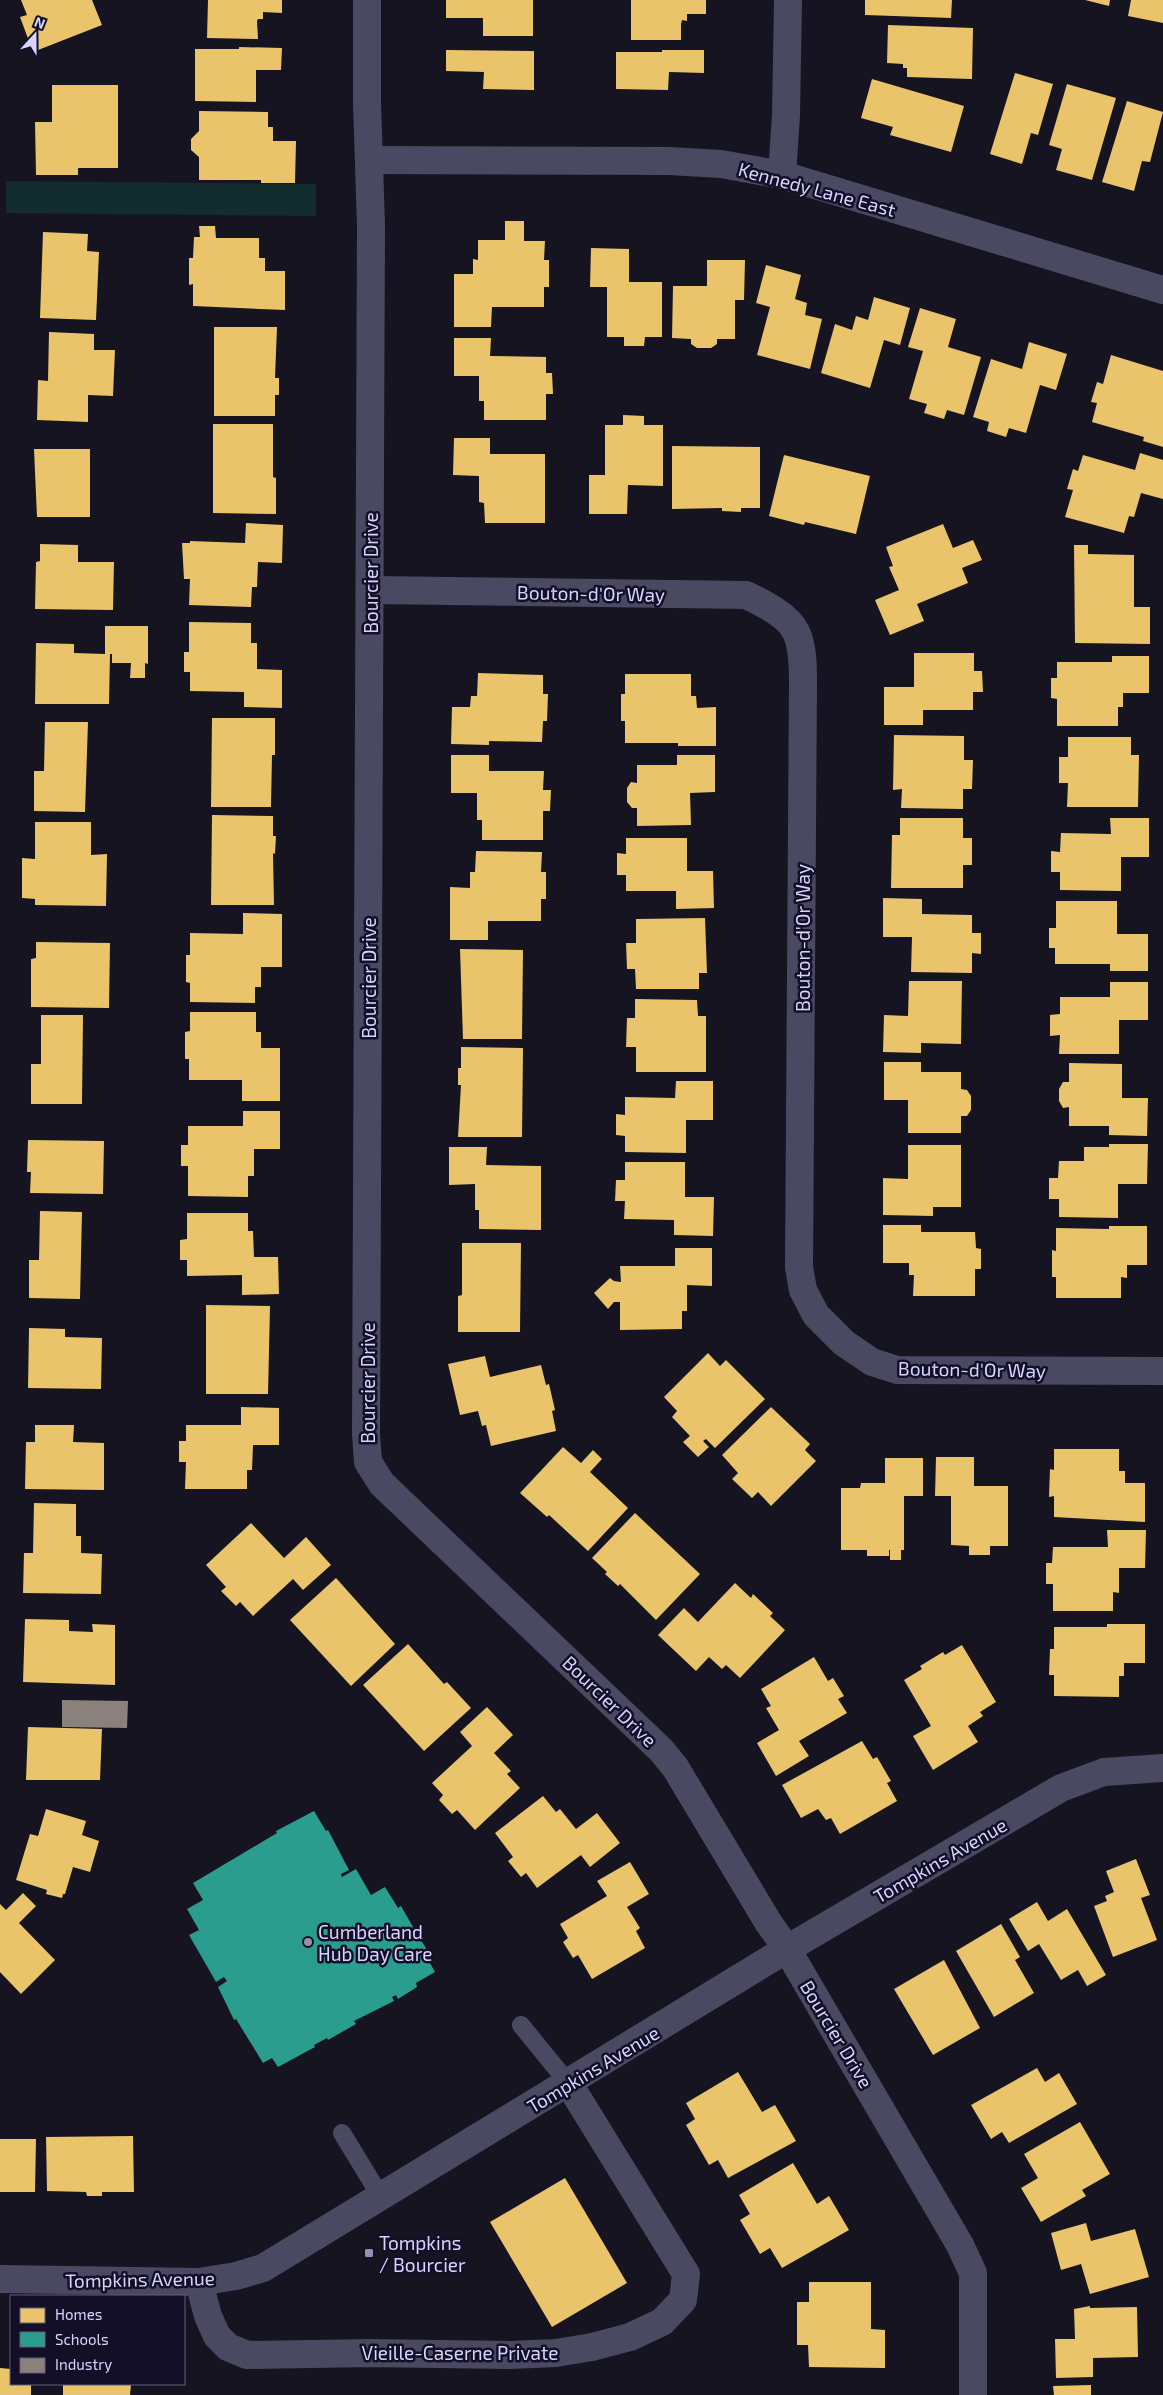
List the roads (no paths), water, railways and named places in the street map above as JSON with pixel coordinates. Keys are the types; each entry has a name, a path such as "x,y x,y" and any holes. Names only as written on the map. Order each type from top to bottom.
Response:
{"street":[{"name":"Bourcier Drive","path":"367,0 367,103 371,225 366,1414 368,1462 382,1484 406,1508 661,1750 675,1767 768,1922 787,1949 936,2202 973,2273 973,2395"},
{"path":"782,175 786,115 788,0"},
{"name":"Kennedy Lane East","path":"369,160 669,161 721,164 782,175 1163,290"},
{"name":"Bouton-d'Or Way","path":"370,590 746,595 771,607 796,631 802,656 804,682 799,1267 803,1290 816,1315 844,1343 872,1362 897,1370 1163,1371"},
{"name":"Tompkins Avenue","path":"0,2279 199,2282 236,2276 263,2268 569,2084 787,1949 1061,1788 1104,1772 1163,1768"},
{"name":"Vieille-Caserne Private","path":"199,2282 208,2316 217,2336 228,2347 248,2355 556,2353 592,2347 630,2337 662,2322 682,2300 686,2274 569,2084"}],"lane":[{"path":"521,2025 569,2084"},
{"path":"342,2133 381,2197"}],"place":[{"name":"Cumberland Hub Day Care","path":"308,1942"},
{"name":"Tompkins / Bourcier","path":"369,2253"}]}
